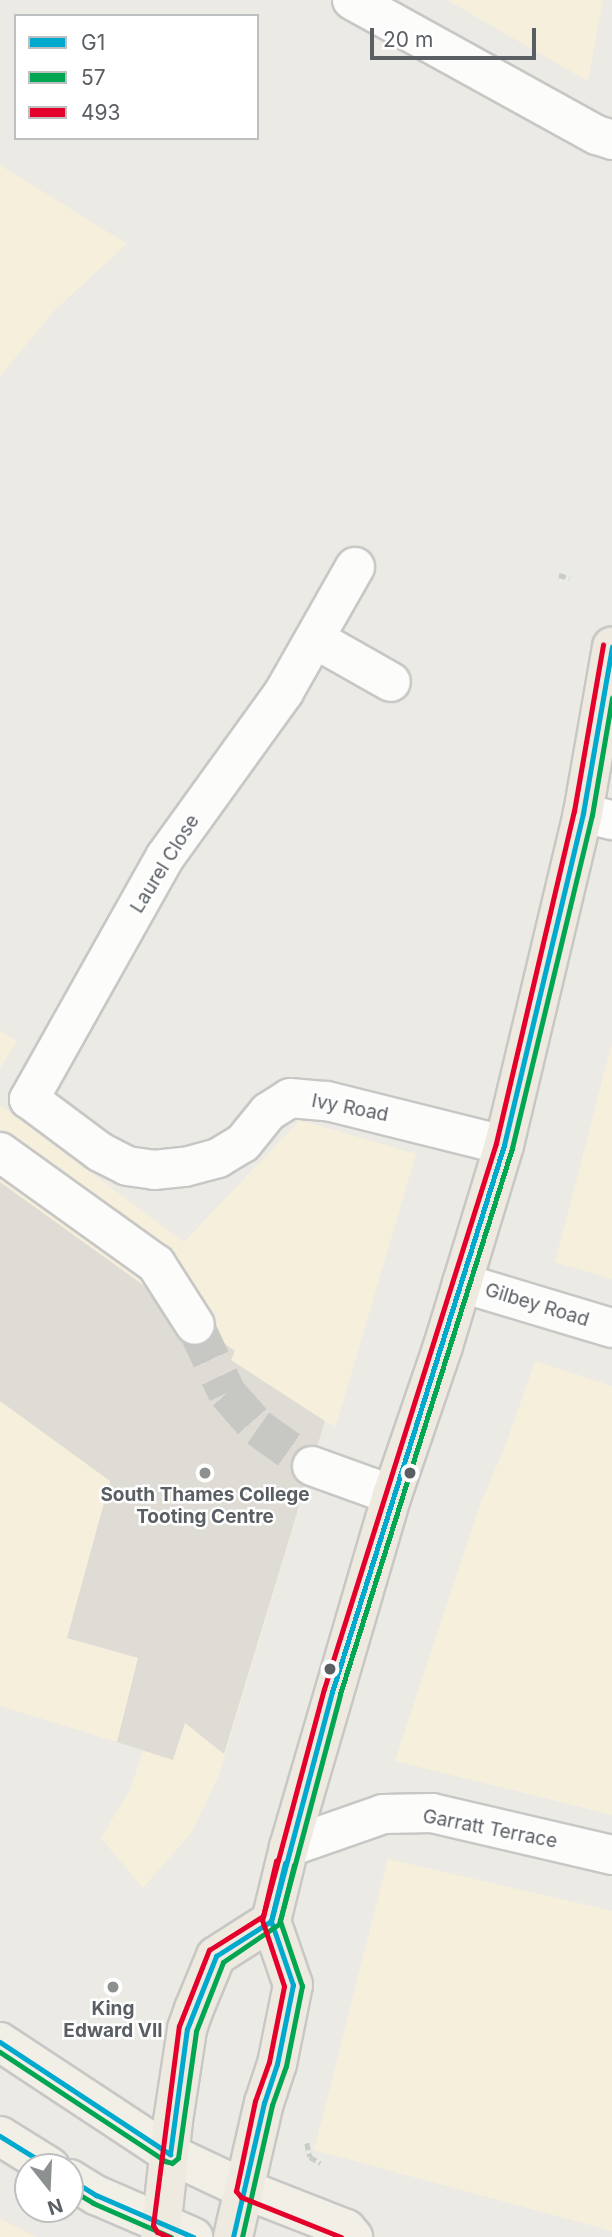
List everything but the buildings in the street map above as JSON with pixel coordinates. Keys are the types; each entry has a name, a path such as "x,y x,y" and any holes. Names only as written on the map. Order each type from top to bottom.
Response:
{"highway":[{"path":"233,2237 264,2103 277,2064 293,1985 271,1921 289,1847 392,1495 504,1145 597,817 612,647"},
{"path":"172,2233 170,2154 187,2029 216,1956 271,1921"}],"main road":[{"path":"0,2042 170,2154 244,2189 346,2230 353,2237"},
{"path":"0,2136 27,2153"},
{"path":"84,2188 172,2233"}],"street":[{"path":"352,0 597,135 612,140"},
{"name":"Laurel Close","path":"29,1099 165,857 284,692 355,566"},
{"path":"315,639 391,681"},
{"name":"Ivy Road","path":"29,1099 100,1152 127,1166 154,1170 185,1167 218,1158 243,1143 268,1112 290,1098 327,1101 504,1145"},
{"path":"0,1152 156,1264 195,1325"},
{"name":"Gilbey Road","path":"462,1283 612,1328"},
{"path":"313,1466 392,1495"},
{"name":"Garratt Terrace","path":"289,1847 383,1814 432,1813 612,1855"}],"path":[{"path":"559,575 570,578"},
{"path":"309,2131 306,2144 310,2157 331,2167"}],"shaded area":[{"path":"447,0 603,0 588,81 563,67"},
{"path":"0,165 127,244 56,309 0,376"},
{"path":"0,1030 17,1041 0,1068"},
{"path":"612,1043 612,1279 555,1262"},
{"path":"0,1105 184,1242 300,1120 416,1154 336,1426 325,1422 219,1775 192,1832 143,1888 101,1838 130,1790 143,1750 0,1706"},
{"name":"South Thames College Tooting Centre","path":"0,1182 235,1351 231,1360 325,1421 224,1754 185,1723 173,1760 117,1742 138,1658 67,1638 110,1481 0,1401"},
{"path":"535,1361 612,1386 612,1815 395,1761 479,1507 506,1444"},
{"path":"388,1859 612,1911 612,2231 314,2150"},
{"path":"0,2219 37,2237 0,2237"}],"tunnel":[{"path":"195,1325 227,1393 258,1428 312,1466"}],"transit line":[{"name":"493","path":"341,2237 241,2197 236,2191 255,2101 269,2062 284,1986 262,1920 324,1689 496,1143 574,811 603,645"},
{"name":"G1","path":"0,2042 170,2154 187,2029 216,1956 271,1921 332,1692 504,1145 583,813 612,647"},
{"name":"57","path":"0,2052 165,2161 172,2163 178,2158 196,2031 223,1962 279,1924 340,1694 512,1148 592,815 612,698"},
{"name":"493","path":"169,2237 157,2232 153,2225 179,2026 209,1950 263,1916 276,1861"},
{"name":"G1","path":"233,2237 264,2103 277,2064 293,1985 271,1921 285,1863"},
{"name":"57","path":"242,2237 272,2105 286,2066 302,1986 280,1921 294,1865"},
{"name":"G1","path":"0,2136 27,2153"},
{"name":"G1","path":"84,2188 193,2237"},
{"name":"57","path":"84,2198 171,2237"}],"place":[{"name":"South Thames College Tooting Centre","path":"205,1473"},
{"name":"King Edward VII","path":"113,1987"}]}
